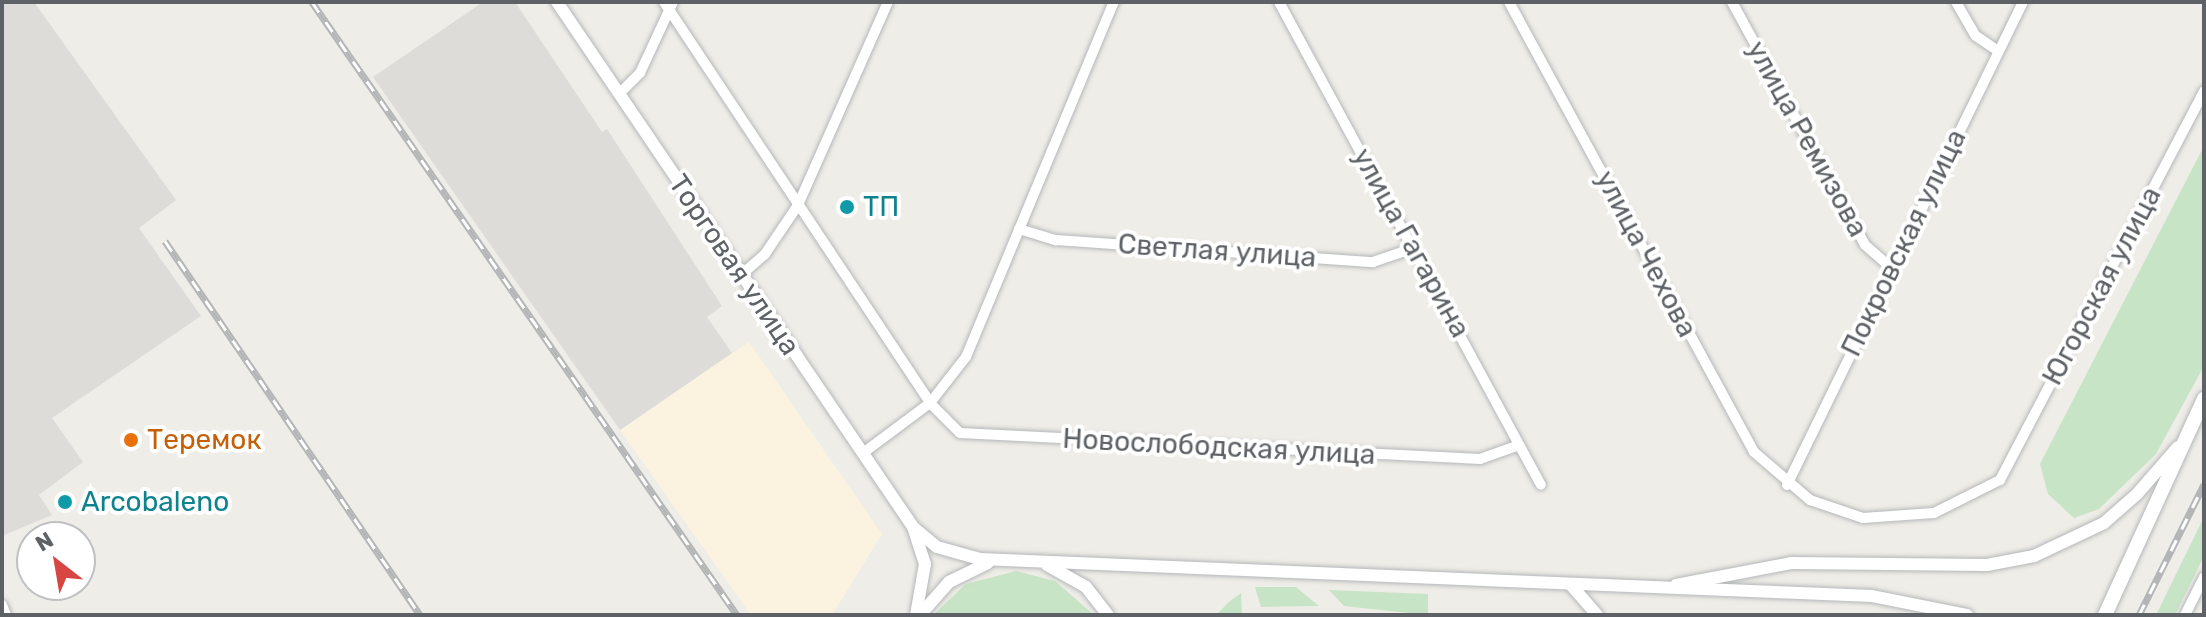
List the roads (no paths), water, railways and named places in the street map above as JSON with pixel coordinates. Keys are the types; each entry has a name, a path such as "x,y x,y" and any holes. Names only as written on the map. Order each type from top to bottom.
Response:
{"main road":[{"path":"2105,615 2204,399"}],"street":[{"name":"Торговая улица","path":"557,2 913,527"},
{"path":"741,275 765,254 798,205 888,2"},
{"path":"863,453 930,403 977,336 1114,2"},
{"name":"улица Гагарина","path":"1279,2 1541,485"},
{"name":"улица Чехова","path":"1509,2 1740,431 1787,485 1840,515 1889,520 1934,513 2000,480"},
{"name":"улица Ремизова","path":"1732,2 1865,245 1891,268"},
{"path":"1956,2 1976,36 1998,51"},
{"name":"Покровская улица","path":"1787,485 2023,2"},
{"path":"619,94 640,73 669,5"},
{"name":"Новослободская улица","path":"669,5 930,403 953,428 978,436 1480,459 1519,445"},
{"name":"Югорская улица","path":"2000,480 2204,91"},
{"name":"Светлая улица","path":"1019,229 1056,240 1373,262 1414,248"},
{"path":"1657,588 1791,563 1963,566 2034,556 2085,535 2123,509 2185,437"},
{"path":"913,527 946,551 1003,560 1872,596 1967,615"},
{"path":"913,527 925,564 918,615"},
{"path":"918,615 949,582 1003,560"},
{"path":"1031,561 1074,578 1108,615"},
{"path":"2185,615 2204,577"},
{"path":"1569,584 1597,615"},
{"path":"2,605 6,615"}],"railway":[{"path":"312,2 737,615"},
{"path":"165,241 420,615"},
{"path":"2139,615 2204,484"}],"place":[{"name":"ТП","path":"847,207"},
{"name":"Теремок","path":"131,440"},
{"name":"Arcobaleno","path":"65,502"}]}
